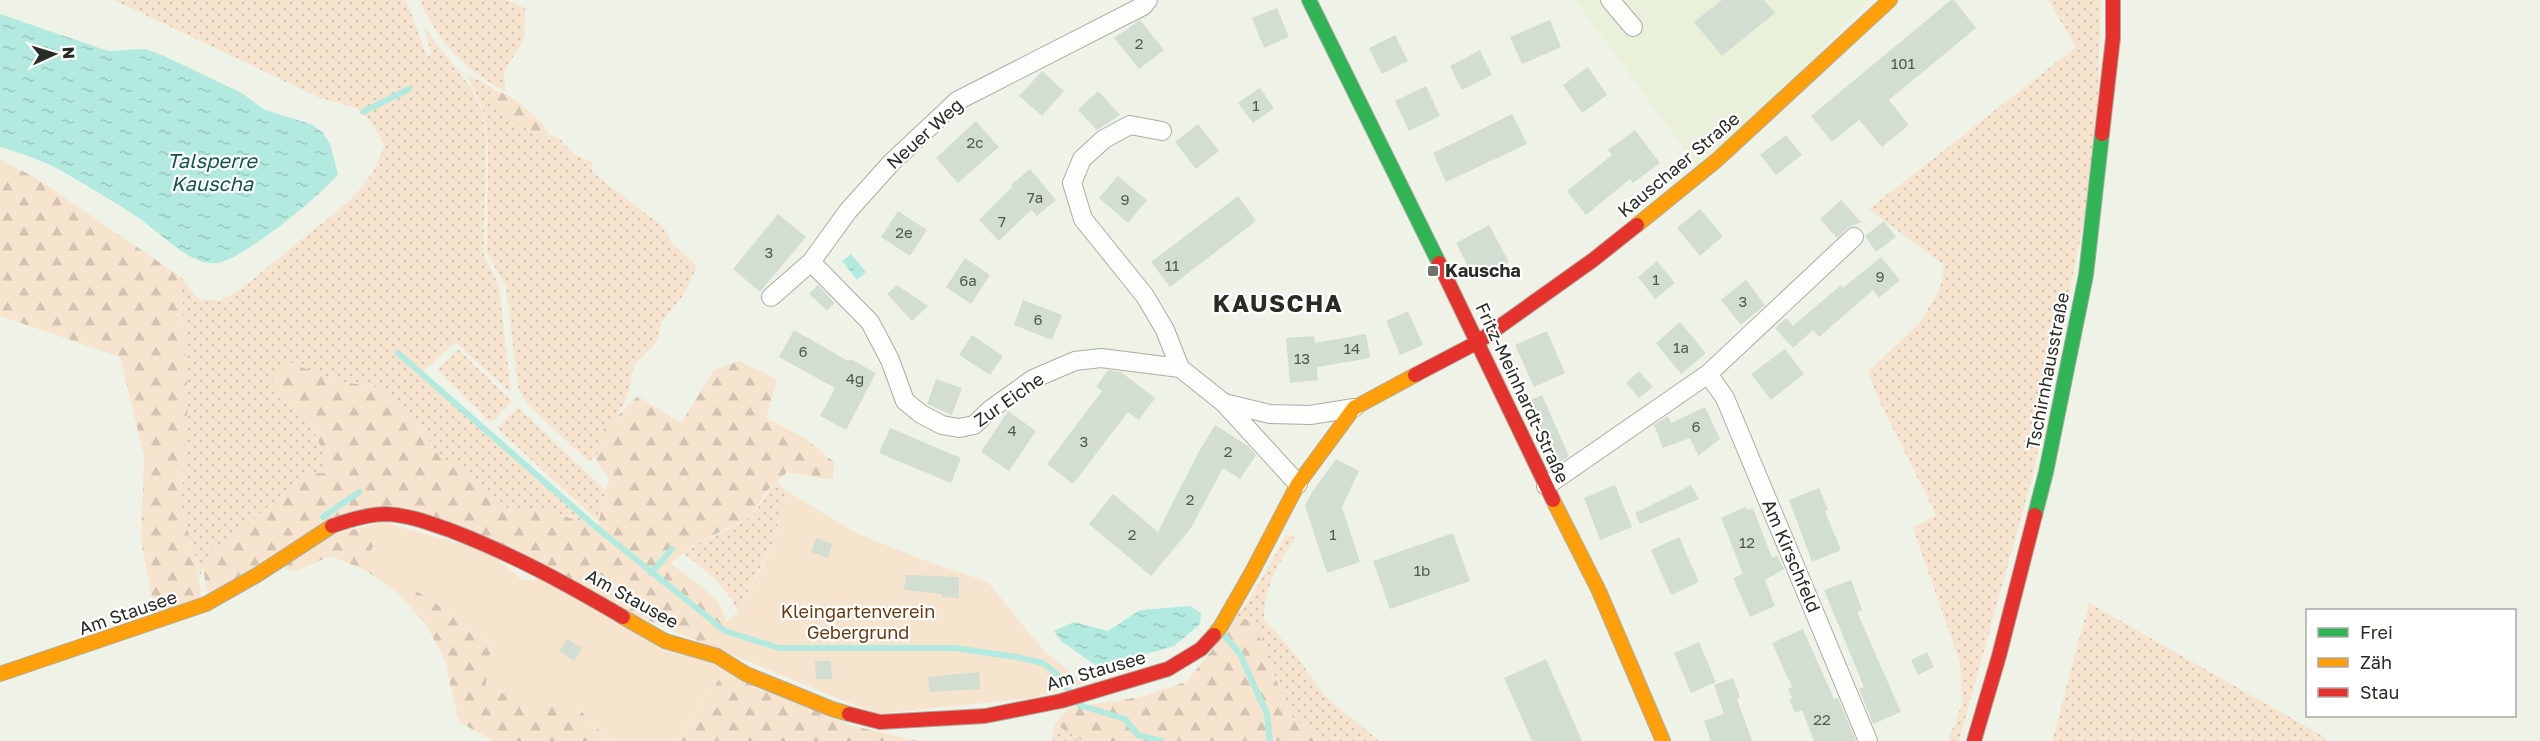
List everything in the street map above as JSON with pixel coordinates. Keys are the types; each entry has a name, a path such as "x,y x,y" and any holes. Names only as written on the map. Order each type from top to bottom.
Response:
{"street":[{"name":"Neuer Weg","path":"771,297 811,262 848,211 892,162 957,101 1083,38 1143,6 1148,0"},
{"name":"Fritz-Meinhardt-Straße","path":"1309,0 1599,591 1662,741"},
{"path":"1610,0 1633,27"},
{"name":"Kauschaer Straße","path":"1478,342 1593,260 1717,160 1890,0"},
{"name":"Tschirnhausstraße","path":"1974,741 1999,656 2046,472 2086,275 2113,38 2112,0"},
{"path":"1161,131 1130,124 1104,139 1082,159 1072,183 1083,219 1145,296 1165,330 1180,368 1224,403 1298,484 1354,408"},
{"path":"1546,486 1708,374 1854,237"},
{"name":"Zur Eiche","path":"811,262 870,322 890,360 905,401 921,414 942,425 967,429 1033,379 1075,361 1101,358 1180,368"},
{"path":"1224,403 1270,414 1310,415 1354,408 1478,342"},
{"name":"Am Kirschfeld","path":"1708,374 1725,398 1868,741"},
{"name":"Am Stausee","path":"0,674 184,614 257,575 332,526 357,518 383,514 408,516 497,548 560,579 665,641 717,656 747,674 832,709 880,722 985,716 1060,701 1168,669 1201,650 1221,626 1298,484"}],"shaded area":[{"path":"1575,0 1869,0 1769,104 1697,166"}],"green space":[{"path":"114,0 406,0 427,57 431,54 424,27 471,88 482,111 486,138 484,255 499,286 511,393 455,342 423,372 597,528 545,509 510,511 488,490 441,459 407,408 373,386 340,382 288,362 274,394 309,421 324,454 325,473 211,550 200,575 181,505 188,403 181,277 198,299 220,301 236,292 351,199 371,175 384,145 372,124 353,107 320,98"},
{"path":"420,0 506,0 525,8 524,39 504,72 506,92 478,74 454,54 427,16"},
{"path":"2048,0 2101,0 2098,94 2085,215 2034,471 1959,741 1948,741 1962,704 1960,663 1913,528 1936,515 1877,396 1868,372 1920,322 1940,289 1944,265 1869,209 2076,47"},
{"path":"468,76 480,80 496,91 491,95 542,140 549,139 550,134 561,140 573,154 592,162 592,172 662,226 672,243 697,266 684,294 662,322 657,342 633,366 629,391 624,404 616,417 600,434 601,449 589,462 527,404 518,388 506,287 487,253 488,145 483,110"},
{"path":"496,91 510,97 528,110 543,126 550,139 542,140 500,110 491,95"},
{"path":"0,159 36,178 181,277 188,403 181,505 197,566 202,600 156,619 141,541 144,456 120,357 0,316"},
{"path":"458,349 512,401 491,423 437,369"},
{"path":"739,361 777,379 766,418 805,438 834,462 833,480 787,472 768,490 749,518 693,545 671,563 706,590 721,607 725,616 725,626 717,649 380,508 208,597 203,568 211,550 250,523 305,473 325,473 324,454 309,421 274,394 272,375 288,362 340,382 373,386 407,408 441,459 458,462 510,511 545,509 597,528 609,479 594,456 601,449 599,434 638,396 681,423 714,370"},
{"path":"518,407 606,491 598,521 497,428"},
{"path":"777,482 787,491 773,542 738,612 722,586 683,553 747,519"},
{"name":"Kleingartenverein Gebergrund","path":"787,491 858,534 934,564 988,582 1044,651 1085,683 1032,698 877,714 717,649 725,623 738,612 763,565 773,542"},
{"path":"383,522 437,604 491,645 540,703 574,703 609,741 494,741 459,722 445,661 427,626 399,594 365,570 331,556 293,572 283,567 331,535"},
{"path":"383,522 488,551 522,580 546,580 726,669 677,741 609,741 574,703 540,703 485,689 491,645 437,604 367,560"},
{"path":"1287,534 1295,538 1269,586 1264,618 1297,657 1325,696 1379,741 1321,741 1290,715 1252,618 1231,621 1246,605"},
{"path":"2089,603 2321,735 2327,741 2052,741"},
{"path":"1252,618 1290,715 1321,741 1083,741 1055,724 1068,708 1140,697 1186,682 1213,649 1231,621"},
{"path":"726,669 849,725 919,741 677,741"},
{"path":"1055,724 1083,741 1052,741"}],"water":[{"name":"Talsperre Kauscha","path":"0,14 108,51 145,49 162,55 242,93 263,109 313,125 323,133 330,144 338,174 281,226 244,251 217,263 206,263 196,259 175,247 139,218 60,170 0,147"},
{"path":"851,254 866,272 857,280 842,261"},
{"path":"1190,606 1201,613 1200,624 1174,646 1099,668 1061,641 1054,631 1074,622 1108,631 1140,610"}],"building":[{"path":"1722,0 1764,0 1775,13 1722,56 1694,22"},
{"path":"1951,0 1954,0 1976,28 1889,100 1909,125 1882,147 1859,120 1832,142 1811,116"},
{"path":"1277,8 1289,37 1264,48 1252,18"},
{"path":"1140,20 1164,50 1139,69 1114,38"},
{"path":"1550,20 1561,47 1522,64 1510,37"},
{"path":"1395,35 1408,61 1382,74 1369,48"},
{"path":"1480,50 1492,75 1462,90 1450,66"},
{"path":"1588,67 1607,95 1582,113 1563,85"},
{"path":"1042,71 1064,91 1042,116 1019,96"},
{"path":"1426,86 1440,116 1409,131 1395,101"},
{"path":"1260,88 1274,108 1253,123 1238,103"},
{"path":"1098,91 1120,115 1097,130 1078,110"},
{"path":"1512,114 1527,144 1446,182 1433,153"},
{"path":"976,121 999,147 958,183 936,158"},
{"path":"1198,124 1219,151 1196,169 1175,142"},
{"path":"1635,130 1660,163 1633,183 1630,179 1586,215 1567,191 1612,155 1608,150"},
{"path":"1786,135 1802,155 1776,175 1760,155"},
{"path":"1030,169 1056,200 1037,216 1031,210 999,241 979,220 1012,187 1011,185"},
{"path":"1118,176 1147,200 1128,223 1099,198"},
{"path":"1238,196 1256,221 1170,287 1151,262"},
{"path":"1841,200 1861,222 1847,228 1837,238 1820,219"},
{"path":"1700,209 1723,236 1700,256 1677,228"},
{"path":"898,211 927,230 910,256 881,237"},
{"path":"778,214 806,237 760,292 733,269"},
{"path":"1884,221 1896,237 1876,252 1865,236"},
{"path":"1489,225 1509,262 1475,280 1456,243"},
{"path":"1881,257 1900,280 1879,298 1873,290 1819,337 1813,330 1793,348 1775,328 1786,318 1793,326 1841,285 1843,288"},
{"path":"965,258 990,275 971,304 946,287"},
{"path":"1657,261 1675,283 1655,299 1638,277"},
{"path":"1746,280 1765,305 1741,325 1721,300"},
{"path":"818,285 835,303 827,311 809,294"},
{"path":"897,285 928,306 912,321 887,294"},
{"path":"1023,300 1062,315 1052,340 1014,325"},
{"path":"1408,311 1423,345 1400,355 1386,321"},
{"path":"1680,322 1706,353 1681,374 1656,343"},
{"path":"794,330 848,361 850,359 876,373 846,430 820,416 835,388 779,357"},
{"path":"1547,331 1565,373 1534,387 1515,345"},
{"path":"1366,334 1370,358 1317,367 1318,380 1290,383 1286,338 1314,336 1315,343"},
{"path":"972,335 1003,356 990,375 959,355"},
{"path":"1785,349 1804,374 1771,400 1751,374"},
{"path":"1108,370 1121,372 1155,398 1139,420 1128,412 1073,484 1047,464 1102,391 1096,387"},
{"path":"1639,371 1653,387 1639,398 1626,383"},
{"path":"936,379 962,388 952,415 927,404"},
{"path":"1542,395 1569,456 1554,466 1524,403"},
{"path":"1705,407 1720,439 1698,456 1690,438 1663,448 1654,425 1668,416 1671,423"},
{"path":"1008,411 1036,431 1009,471 981,452"},
{"path":"1215,425 1248,446 1256,455 1240,479 1223,468 1191,528 1151,576 1089,524 1113,494 1158,532 1198,453"},
{"path":"890,428 961,458 951,483 879,453"},
{"path":"1336,459 1359,471 1342,507 1360,562 1327,573 1305,506 1312,492"},
{"path":"1615,485 1632,527 1600,540 1584,498"},
{"path":"1691,485 1699,499 1640,524 1635,513"},
{"path":"1819,488 1828,510 1825,511 1841,550 1812,562 1789,500"},
{"path":"1745,507 1747,510 1753,508 1772,558 1777,555 1784,569 1765,580 1775,606 1750,617 1733,578 1743,574 1721,518"},
{"path":"1453,533 1470,581 1390,609 1373,561"},
{"path":"1679,537 1699,582 1671,595 1651,550"},
{"path":"816,538 832,544 828,558 811,552"},
{"path":"906,575 959,577 959,598 904,590"},
{"path":"1851,580 1862,610 1857,612 1901,712 1873,724 1859,689 1864,687 1824,590"},
{"path":"1803,629 1834,699 1838,698 1856,741 1814,741 1802,710 1795,713 1789,699 1792,698 1788,689 1792,687 1772,643"},
{"path":"567,639 582,648 574,661 559,651"},
{"path":"1699,642 1716,682 1691,693 1674,653"},
{"path":"1927,652 1934,667 1918,675 1911,660"},
{"path":"1546,659 1582,741 1532,741 1504,678"},
{"path":"815,661 831,661 832,679 816,679"},
{"path":"979,672 980,689 930,692 928,677"},
{"path":"1733,678 1740,697 1737,699 1752,741 1711,741 1704,721 1724,714 1714,685"}],"waterway":[{"path":"363,112 409,89"},
{"path":"398,353 597,528 725,631 779,648 954,648 1016,657 1043,663 1057,674 1070,692"},
{"path":"323,517 359,492"},
{"path":"651,573 672,549"},
{"path":"1224,635 1240,654 1267,714 1270,741"},
{"path":"1079,705 1125,719 1138,735 1161,741"}],"traffic: fast":[{"path":"1309,0 1439,263"},
{"path":"2035,515 2046,472 2086,275 2102,134"}],"traffic: slow":[{"path":"1637,225 1717,160 1890,0"},
{"path":"1214,635 1252,572 1298,484 1354,408 1415,375"},
{"path":"1553,500 1599,591 1663,741"},
{"path":"0,674 206,604 257,575 332,526"},
{"path":"623,617 665,641 717,656 746,674 849,714"}],"traffic: jam":[{"path":"2102,134 2113,38 2113,0"},
{"path":"1415,375 1478,342 1593,260 1637,225"},
{"path":"1439,263 1553,500"},
{"path":"332,526 379,514 403,516 427,522 518,560 623,617"},
{"path":"1974,741 1999,656 2035,515"},
{"path":"849,714 880,722 985,716 1061,701 1168,669 1201,649 1214,635"}],"place":[{"name":"Kauscha","path":"1433,271"}],"district":[{"name":"KAUSCHA","path":"1278,304"}]}
